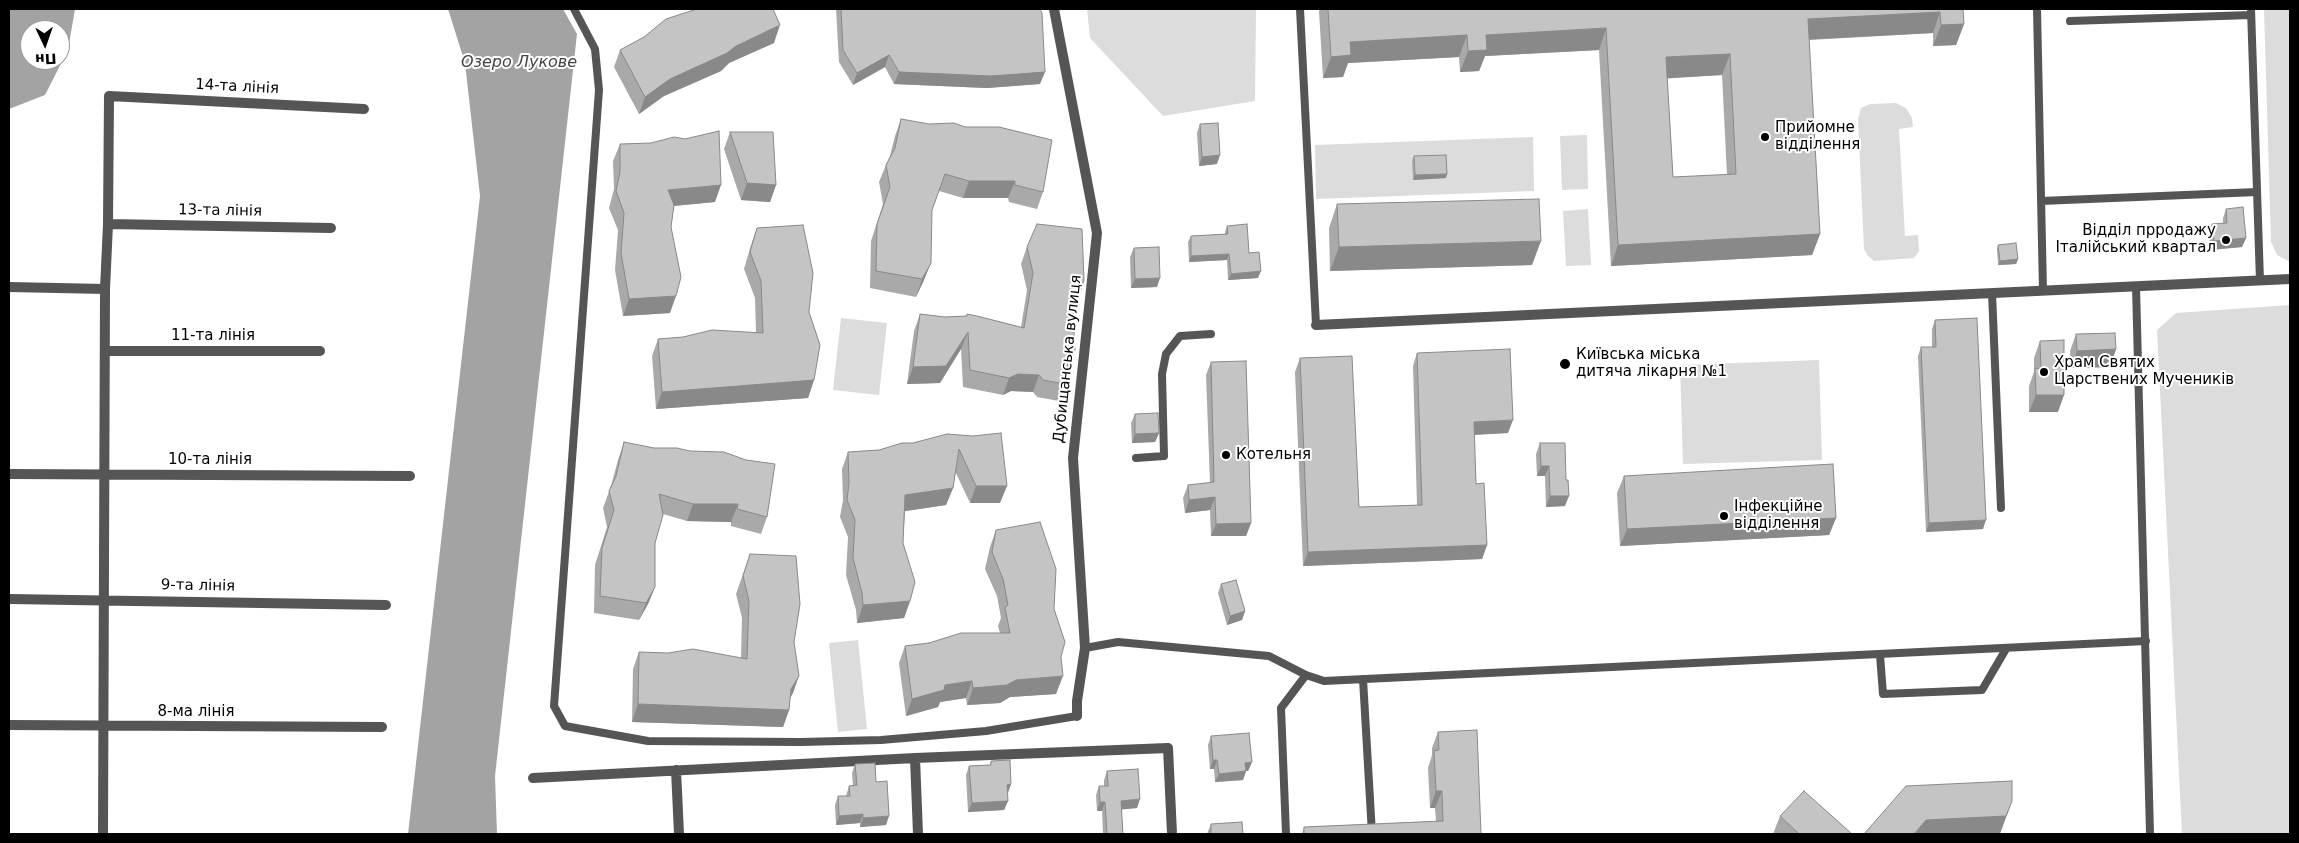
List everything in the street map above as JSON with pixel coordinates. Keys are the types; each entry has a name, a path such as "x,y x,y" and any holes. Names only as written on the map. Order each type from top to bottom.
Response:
{"street":[{"name":"Дубищанська вулиця","path":"1054,9 1097,233 1073,458 1085,648 1077,701 1078,716"},
{"name":"14-та лінія","path":"108,224 109,96 364,109"},
{"path":"104,834 105,289 108,224"},
{"name":"13-та лінія","path":"108,224 331,228"},
{"path":"1316,325 2290,279"},
{"path":"9,287 105,289"},
{"name":"11-та лінія","path":"105,351 320,351"},
{"name":"10-та лінія","path":"9,474 410,476"},
{"name":"9-та лінія","path":"9,598 386,605"},
{"name":"8-ма лінія","path":"9,725 382,727"},
{"path":"533,778 915,758 1168,748 1172,834"},
{"path":"915,758 918,834"},
{"path":"676,770 679,834"}],"lane":[{"path":"574,9 594,49 599,90 554,706 565,726 648,742 821,742 881,740 986,731 1078,716"},
{"path":"1300,9 1316,325"},
{"path":"2037,9 2043,291"},
{"path":"2070,21 2251,12 2260,281"},
{"path":"2041,201 2257,192"},
{"path":"2136,286 2150,834"},
{"path":"1992,293 2001,508"},
{"path":"1136,458 1164,456 1162,374 1166,354 1180,336 1211,334"},
{"path":"1085,648 1118,642 1269,656 1306,676 1324,681 2146,641"},
{"path":"1880,654 1883,694 1982,690 2006,648"},
{"path":"1286,834 1281,708 1306,676"},
{"path":"1363,679 1372,834"}],"shaded area":[{"path":"1087,9 1256,9 1255,101 1163,116 1090,38"},
{"path":"2264,9 2290,9 2290,262 2277,255 2271,242"},
{"path":"1896,103 1906,108 1912,118 1913,127 1899,129 1905,236 1918,235 1919,251 1914,258 1874,261 1864,249 1858,119 1861,108 1870,104"},
{"path":"1587,135 1588,189 1562,190 1560,136"},
{"path":"1533,137 1534,191 1316,199 1315,145"},
{"path":"1588,209 1591,265 1566,266 1563,211"},
{"path":"2290,305 2290,834 2182,834 2157,330 2176,313"},
{"path":"841,318 887,323 879,395 833,390"},
{"path":"1819,360 1822,460 1683,464 1680,365"},
{"path":"858,640 867,729 838,732 829,643"}],"water":[{"path":"9,9 75,9 70,38 70,20 20,20 20,70 58,70 45,95 9,109"},
{"name":"Озеро Лукове","path":"448,9 563,9 577,34 495,776 497,834 408,834 480,196 465,63"}],"building":[{"path":"697,9 773,9 780,25 736,46 727,53 670,79 645,97 620,50 644,37 666,19"},
{"path":"841,9 1040,9 1042,13 1045,72 991,76 899,72 889,55 857,73 843,50"},
{"name":"Прийомне відділення","path":"1328,9 1963,9 1964,24 1941,25 1940,12 1808,19 1820,234 1618,245 1606,28 1486,35 1487,50 1468,51 1467,35 1350,42 1351,55 1331,57","holes":["1730,54 1736,174 1673,177 1666,57"]},
{"path":"901,119 929,124 954,123 965,127 999,127 1052,140 1043,192 1015,185 1015,181 969,181 945,174 932,210 931,263 922,279 876,271 877,224 890,187 886,165 895,148"},
{"path":"1218,123 1220,155 1202,157 1200,124"},
{"path":"719,131 721,185 668,190 674,205 671,227 681,277 676,296 629,299 621,253 624,213 616,191 620,172 620,144 651,143 674,137 685,139"},
{"path":"730,132 773,132 776,185 747,183"},
{"path":"1446,155 1447,174 1415,175 1414,156"},
{"path":"1539,199 1541,241 1339,247 1337,204"},
{"path":"2243,207 2246,238 2214,241 2212,224 2227,223 2226,209"},
{"path":"1037,224 1082,229 1084,280 1073,316 1075,350 1068,364 1065,384 1043,380 1039,375 1018,374 1009,378 970,370 968,332 946,366 913,367 920,314 945,317 967,316 967,314 1024,328 1033,273 1027,247"},
{"path":"1247,224 1249,253 1259,252 1261,271 1231,274 1229,254 1191,256 1191,236 1228,234 1227,226"},
{"path":"803,225 813,273 809,312 820,345 814,380 662,392 658,339 683,337 712,330 763,333 761,281 750,252 757,228"},
{"path":"2016,243 2018,259 2000,261 1998,245"},
{"path":"1159,247 1160,278 1135,279 1134,248"},
{"path":"1977,318 1986,520 1929,523 1921,347 1936,347 1935,320"},
{"path":"2115,333 2116,349 2077,351 2076,334"},
{"path":"2064,340 2064,395 2036,395 2035,368 2041,369 2040,341"},
{"path":"1510,349 1513,420 1474,422 1476,484 1484,483 1487,545 1308,552 1300,358 1352,356 1359,507 1422,505 1417,353"},
{"name":"Котельня","path":"1246,361 1251,523 1216,524 1215,497 1189,500 1188,485 1214,482 1211,362"},
{"path":"1158,413 1159,433 1135,434 1135,414"},
{"path":"1001,433 1007,486 976,486 959,449 953,488 905,495 903,543 915,582 910,601 863,605 862,593 853,558 855,520 847,500 849,483 848,452 879,450 902,443 913,443 947,434 973,436"},
{"path":"624,442 654,448 724,452 746,460 775,464 767,517 737,509 738,504 693,504 659,494 663,515 655,543 655,587 646,603 600,596 602,548 614,510 609,491 616,476"},
{"path":"1540,443 1565,443 1566,480 1568,480 1569,496 1550,496 1549,466 1541,466"},
{"name":"Інфекційне відділення","path":"1833,464 1836,518 1627,529 1624,476"},
{"path":"1040,522 1056,569 1054,609 1065,642 1061,657 1063,676 1016,680 1007,685 973,688 972,681 945,685 944,690 912,699 905,646 929,643 961,633 1010,633 1005,608 1008,605 1003,579 992,552 996,530"},
{"path":"750,554 796,556 800,604 794,642 799,676 791,689 789,710 638,704 639,652 668,653 693,649 747,659 749,601 743,576"},
{"path":"1236,580 1245,611 1230,616 1221,584"},
{"path":"1477,730 1481,834 1304,834 1304,827 1443,821 1442,791 1436,791 1434,751 1439,750 1438,732"},
{"path":"1249,733 1252,762 1245,763 1246,771 1219,774 1217,760 1213,760 1211,736"},
{"path":"1010,760 1011,784 1007,785 1008,801 972,803 969,766 991,765 991,761"},
{"path":"875,763 876,782 887,781 889,816 863,818 863,814 839,816 838,796 850,796 849,786 857,785 855,764"},
{"path":"1138,769 1140,799 1121,801 1123,834 1107,834 1105,802 1100,802 1099,786 1108,786 1107,771"},
{"path":"2012,781 2012,801 2006,816 1926,820 1914,834 1864,834 1906,786"},
{"path":"1804,791 1852,834 1799,834 1780,816"},
{"path":"1242,822 1243,834 1211,834 1211,824"}],"place":[{"name":"Прийомне відділення","path":"1765,137"},
{"name":"Відділ прродажу Італійський квартал","path":"2226,240"},
{"name":"Київська міська дитяча лікарня №1","path":"1565,364"},
{"name":"Храм Святих Царствених Мучеників","path":"2044,372"},
{"name":"Котельня","path":"1226,455"},
{"name":"Інфекційне відділення","path":"1724,516"}]}
